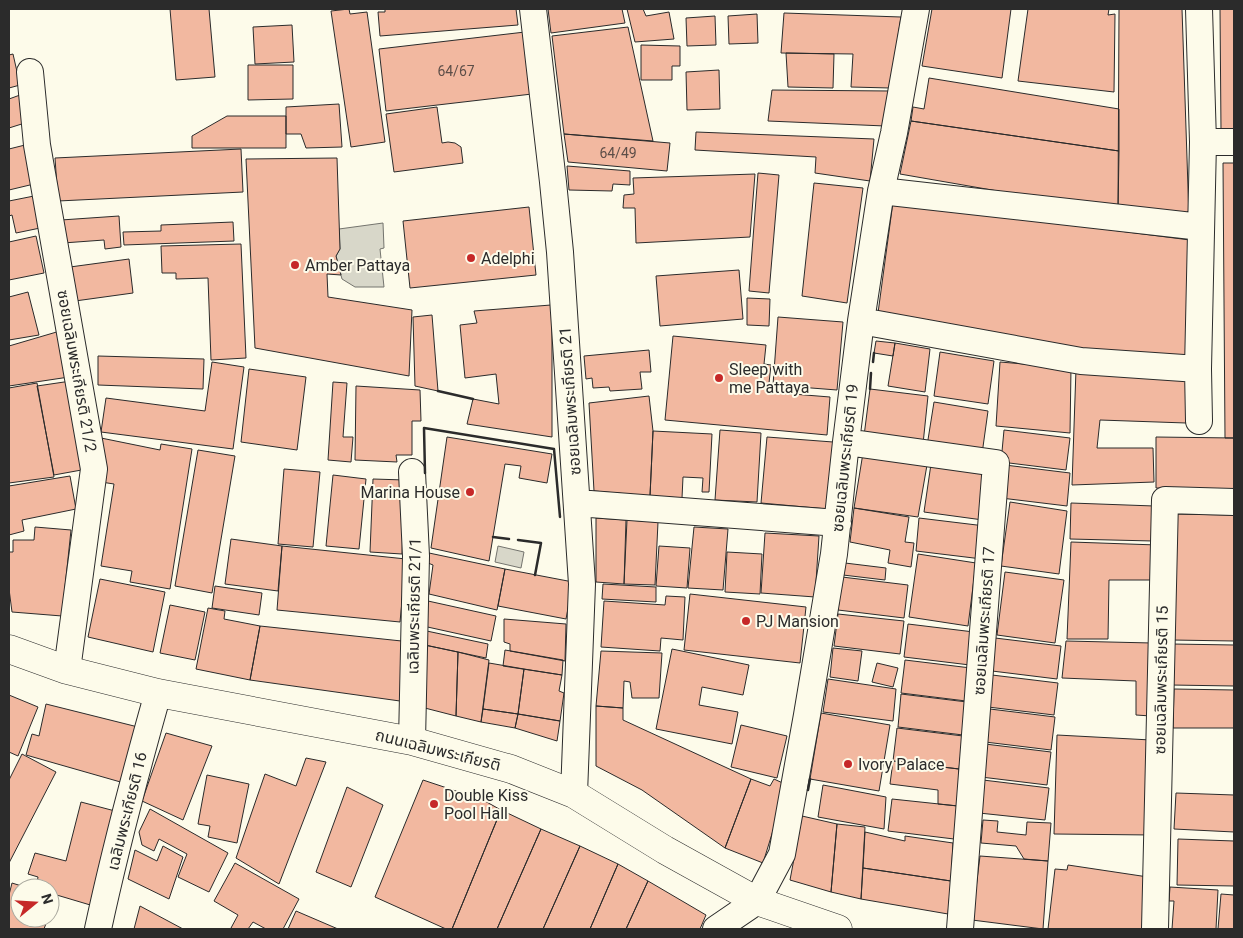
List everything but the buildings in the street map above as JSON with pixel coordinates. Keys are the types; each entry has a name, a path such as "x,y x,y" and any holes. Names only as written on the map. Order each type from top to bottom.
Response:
{"main road":[{"name":"ถนนเฉลิมพระเกียรติ","path":"9,649 67,670 158,693 412,741 511,769 574,794 665,850 757,901 838,929"}],"street":[{"name":"ซอยเฉลิมพระเกียรติ 21","path":"533,9 554,182 560,252 582,584 574,794"},
{"name":"ซอยเฉลิมพระเกียรติ 19","path":"757,901 782,854 808,715 834,554 861,321 881,191 894,133 916,9"},
{"path":"1199,421 1198,369 1203,142 1200,9"},
{"name":"ซอยเฉลิมพระเกียรติ 21/2","path":"30,72 37,145 94,469 67,670"},
{"path":"1203,142 1234,142"},
{"path":"881,191 1201,227"},
{"path":"861,321 1081,361 1198,369"},
{"name":"ซอยเฉลิมพระเกียรติ 17","path":"846,442 996,463 960,929"},
{"name":"เฉลิมพระเกียรติ 21/1","path":"412,472 416,556 412,741"},
{"name":"ซอยเฉลิมพระเกียรติ 15","path":"1155,929 1165,500 1234,502"},
{"path":"577,503 838,523"},
{"name":"เฉลิมพระเกียรติ 16","path":"98,929 127,808 158,693"},
{"path":"716,929 757,901"}],"shaded area":[{"path":"383,223 384,248 380,249 384,287 355,287 342,279 336,256 340,249 339,229"},
{"path":"498,546 524,552 521,568 495,562"}],"wall":[{"path":"873,362 874,353"},
{"path":"870,389 871,373"},
{"path":"438,391 473,399"},
{"path":"425,473 424,428 554,449 560,517"},
{"path":"493,537 509,539"},
{"path":"518,540 541,543 535,575"},
{"path":"808,790 810,779"}],"place":[{"name":"Adelphi","path":"471,258"},
{"name":"Amber Pattaya","path":"295,265"},
{"name":"Sleep with me Pattaya","path":"719,378"},
{"name":"Marina House","path":"470,492"},
{"name":"PJ Mansion","path":"746,621"},
{"name":"Ivory Palace","path":"848,764"},
{"name":"Double Kiss Pool Hall","path":"434,804"}]}
